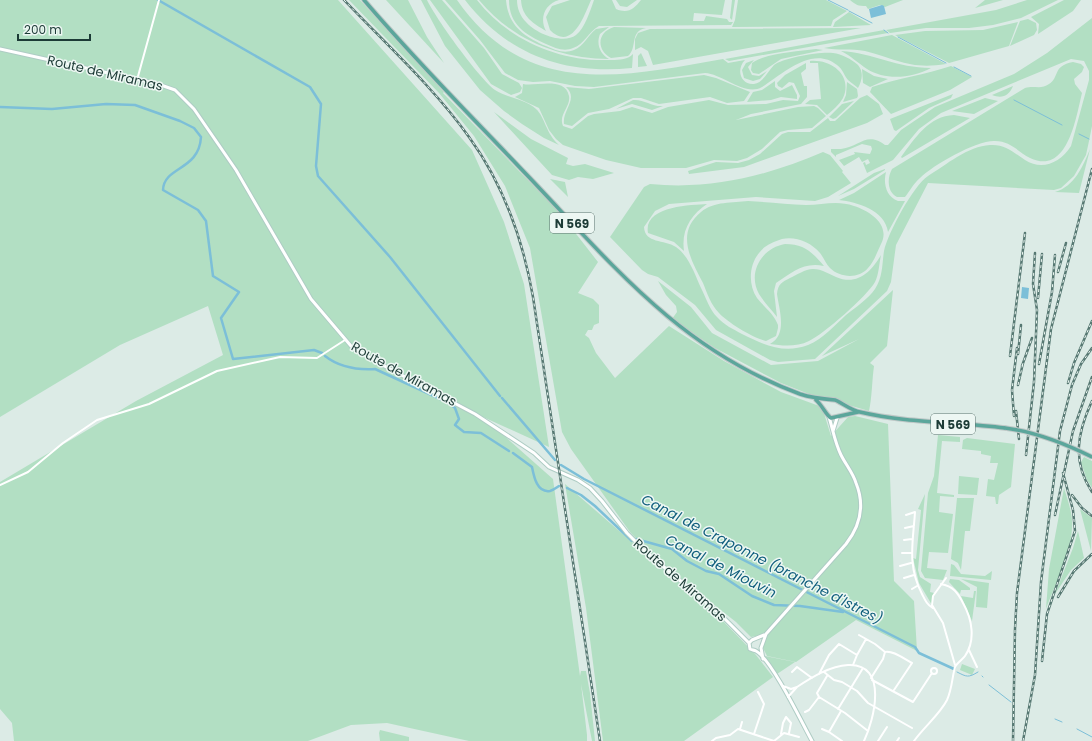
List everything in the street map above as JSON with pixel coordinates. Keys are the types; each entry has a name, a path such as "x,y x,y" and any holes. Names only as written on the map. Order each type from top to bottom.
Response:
{"main road":[{"name":"N 569","path":"364,0 608,261 657,309 696,339 733,363 786,389 815,399 830,401"},
{"name":"Route de Miramas","path":"0,49 175,90 194,109 236,170 311,299 345,340 360,353 475,414 534,453 549,467 578,480 590,488 646,552 720,614 749,643 750,649 756,651"},
{"name":"N 569","path":"815,399 825,408"},
{"path":"812,741 777,677 756,651 761,646 766,634 855,532 859,519 860,500 856,483 835,442 829,417 825,408 830,401 836,400 843,406 842,415 837,418 829,417"},
{"name":"N 569","path":"843,406 859,412 902,419 1004,428 1047,438 1092,457"},
{"name":"N 569","path":"842,415 859,412"},
{"path":"833,431 837,418"},
{"path":"749,643 766,634"},
{"path":"742,636 755,639 761,646 764,659"}],"street":[{"path":"137,80 158,1"},
{"path":"0,485 28,472 63,443 97,420 149,404 217,371 280,357 318,358 345,340"},
{"path":"906,515 915,512 911,553 911,563 914,575 926,603 933,608 943,622 955,666 954,677 946,700 914,741"},
{"path":"904,528 914,526"},
{"path":"904,540 913,539"},
{"path":"902,553 911,553"},
{"path":"900,566 911,563"},
{"path":"904,578 914,575"},
{"path":"933,608 933,596 946,578"},
{"path":"941,584 951,587 959,595 965,606 972,630 969,650 955,666"},
{"path":"912,589 918,586"},
{"path":"859,635 875,644 885,652 889,651 912,663 894,690"},
{"path":"853,665 866,639"},
{"path":"818,675 829,655 839,644 857,655"},
{"path":"969,650 977,667"},
{"path":"864,741 875,707 875,693 872,679 883,659 885,652"},
{"path":"788,697 798,687 824,672 839,667 853,665 863,668 872,679 884,688 894,690 913,702 932,673"},
{"path":"792,672 797,667 812,678"},
{"path":"838,709 863,668"},
{"path":"824,672 828,676 851,688 875,707 912,728"},
{"path":"805,712 810,710 818,697 817,693 828,676"},
{"path":"782,686 791,689"},
{"path":"786,693 791,689 798,687"},
{"path":"754,734 764,704 758,692"},
{"path":"818,697 842,711 868,731"},
{"path":"828,732 842,711"},
{"path":"740,729 774,741 781,734 786,717 792,723 789,733"},
{"path":"712,741 716,738 723,738 740,729 742,722"},
{"path":"878,741 886,727"},
{"path":"822,729 840,740"},
{"path":"781,734 789,733 799,737"}],"green space":[{"path":"0,0 338,0 472,150 504,222 524,284 549,447 483,417 553,479 580,676 581,671 586,671 595,741 592,741 581,684 587,741 469,741 387,723 351,725 308,741 14,741 12,723 0,709 0,482 136,401 223,355 208,306 120,345 0,417"},
{"path":"349,0 360,0 444,92 443,93 559,212 598,262 578,293 593,299 599,305 599,323 594,325 592,330 588,330 585,335 589,338 596,353 615,378 669,326 724,361 781,392 822,407 831,436 848,417 855,416 888,424 894,581 914,601 917,651 856,620 796,662 767,656 763,648 768,631 761,635 751,637 736,622 657,560 630,532 571,449 562,432 530,248 505,186 474,136 439,93"},
{"path":"386,0 408,0 427,37 444,63"},
{"path":"421,0 427,0 458,48 479,74 495,90 527,103 536,109 542,116 551,136 559,145 544,138 522,124 504,111 480,90 445,46"},
{"path":"430,0 442,0 484,48 502,74 519,83 522,88 520,92 511,95 491,84"},
{"path":"445,0 457,0 484,32 513,54 545,67 578,73 613,74 649,71 723,59 728,63 745,60 742,64 740,72 741,76 745,82 754,84 763,79 778,62 802,56 828,53 843,56 858,65 862,74 861,82 858,88 845,77 841,68 837,65 828,60 818,58 798,64 762,87 755,89 741,87 712,74 705,73 594,87 575,86 550,81 533,82 518,80 505,73 480,40"},
{"path":"465,0 477,0 489,14 503,26 518,36 552,52 570,57 606,60 620,60 633,54 632,68 583,68 561,64 539,57 519,48 500,35 482,19"},
{"path":"479,0 506,0 510,17 519,29 538,43 560,51 567,52 574,50 580,46 596,29 609,27 600,34 598,41 601,52 609,59 572,55 554,51 537,44 506,26"},
{"path":"509,0 517,0 518,9 521,15 530,26 542,34 564,39 570,38 579,32 587,19 594,0 612,0 616,9 627,11 636,6 641,0 725,0 722,15 694,13 693,21 704,21 706,16 727,19 729,22 733,22 731,25 599,26 592,31 581,44 570,49 563,50 539,41 520,28 515,23 512,16"},
{"path":"521,0 559,0 550,5 545,12 543,21 546,31 529,19 524,11"},
{"path":"570,0 591,0 585,15 576,29 565,37 558,36 550,30 546,17 552,6"},
{"path":"616,0 637,0 627,7 620,6"},
{"path":"732,0 735,0 732,20 730,18"},
{"path":"738,0 826,0 847,11 833,20 831,26 732,27 735,20"},
{"path":"850,0 903,0 885,7 880,5 868,9 866,6 857,5"},
{"path":"985,0 1003,0 975,8"},
{"path":"1027,0 1058,0 1021,18 993,25 969,28 926,28 890,33 886,30 996,10"},
{"path":"1064,0 1081,0 1073,11 1038,34 1039,24 1031,17"},
{"path":"849,12 871,25 833,27 835,22"},
{"path":"1092,18 1092,126 1086,155 1074,176 1061,188 1054,190 928,183 896,245 891,282 887,291 815,359 778,362 770,360 716,330 695,305 658,277 648,274 642,270 610,237 644,187 650,184 695,185 717,183 781,168 823,152 830,155 851,183 828,197 815,201 756,197 669,204 655,211 644,227 645,232 651,239 676,247 685,255 712,311 726,325 750,338 774,347 791,349 808,345 824,336 846,315 865,300 875,289 881,275 884,251 890,233 915,189 928,176 965,152 982,146 995,145 1005,147 1025,160 1038,165 1050,164 1062,157 1071,146 1089,80 1089,71 1084,61 1071,59 941,113 919,129 893,160 867,173 863,163 865,162 866,165 870,163 868,159 862,162 859,157 844,166 839,160 855,154 854,152 870,154 872,149 871,146 862,144 836,155 836,157 831,152 831,149 848,148 863,141 873,139 888,145 901,130 935,107 1014,74 1047,53"},
{"path":"1028,19 1036,23 1037,30 1034,35 1010,46 1020,21"},
{"path":"1018,22 1009,46 949,63 895,35 925,31 983,30"},
{"path":"614,27 646,28 641,30 635,36 633,49 628,56 611,58 606,55 601,46 600,41 604,33 608,29"},
{"path":"861,28 653,65 648,51 641,47 635,50 635,39 638,33 650,29"},
{"path":"884,30 888,33 729,61 725,59"},
{"path":"892,35 946,64 923,66 913,65 865,51 824,48"},
{"path":"816,49 823,50 781,59 759,74 753,73 751,70 752,63 759,59 783,53"},
{"path":"841,51 864,54 907,66 931,68 916,74 891,77 874,73"},
{"path":"641,53 647,66 638,67 638,56"},
{"path":"754,60 748,67 752,75 759,76 767,71 760,79 753,81 744,78 742,70 746,63"},
{"path":"810,61 818,61 833,66 843,76 845,90 843,98 827,115 817,105 805,104 810,100 821,99 818,63 810,63"},
{"path":"1073,62 1081,64 1084,67 1082,72 1074,79 1075,84 1082,93 1077,116 1068,141 1062,152 1053,159 1043,161 1030,158 1014,147 1001,141 987,142 967,149 945,160 918,180 905,197 897,197 891,192 889,176 892,169 1025,88 1046,86 1052,81 1062,66"},
{"path":"806,63 806,69 801,73 804,86 807,86 807,97 801,104 751,114 736,120 798,107 814,106 826,116 812,128 780,132 762,149 747,158 737,161 714,160 686,168 641,168 606,160 563,145 549,130 539,108 515,97 522,93 523,84 556,84 562,86 569,96 569,100 562,118 562,122 563,126 572,129 588,116 620,111 632,107 652,113 668,107 709,100 728,105 766,104 783,100 798,101 800,96 794,83 789,82 782,88 778,86 777,83 785,75"},
{"path":"951,66 972,77 950,90 891,114 870,92 872,87"},
{"path":"862,69 874,76 888,79 870,87 863,83"},
{"path":"704,75 716,78 750,92 744,101 727,103 710,97 659,104 641,98 633,98 609,109 588,113 572,126 564,124 565,114 571,100 570,91 566,87 589,89"},
{"path":"775,81 775,87 780,91 792,85 797,95 797,99 781,97 771,100 747,102 753,92 762,90"},
{"path":"847,82 857,89 858,96 857,98 843,102 846,95"},
{"path":"1013,86 1005,96 999,97 992,95"},
{"path":"953,94 951,98 929,108 896,131 894,130 890,119"},
{"path":"867,95 879,104 883,114 867,123 744,167 689,174 688,171 716,162 738,163 749,160 760,154 782,134 788,132 810,132 828,118 830,121 835,121 860,98"},
{"path":"985,98 998,101 974,114 952,111"},
{"path":"633,100 663,106 652,110 632,104 616,109"},
{"path":"854,101 836,118 833,119 829,117 842,104"},
{"path":"494,112 531,139 568,158 566,164 573,166 585,164 614,173 593,179 578,177 569,180 552,175"},
{"path":"954,115 970,118 902,158 901,157 923,129 937,119"},
{"path":"1090,149 1079,193 1055,192 1068,185 1073,180 1081,168"},
{"path":"885,169 854,189 838,196 874,173"},
{"path":"886,172 885,185 888,193 898,201 905,201 888,232 886,224 882,218 869,208 839,200 854,193"},
{"path":"550,179 565,182 568,197"},
{"path":"748,201 806,205 836,203 848,204 860,208 872,215 881,225 883,231 881,244 872,263 864,272 849,276 839,274 834,271 816,249 797,239 787,238 775,241 761,250 753,263 751,275 752,287 757,298 771,314 778,325 776,336 766,341 754,337 728,321 716,310 690,256 688,247 687,238 693,220 706,208 730,202"},
{"path":"707,204 696,213 688,224 684,236 684,251 674,242 648,233 648,224 653,217 660,212 680,206"},
{"path":"785,244 803,247 816,257 824,266 810,265 798,269 776,283 774,291 777,317 759,294 755,277 759,262 764,256 777,246"},
{"path":"881,255 875,282 855,305 834,323 816,337 804,343 790,346 770,344 776,340 781,328 777,294 779,286 783,282 810,269 816,269 836,277 850,280 863,276 868,272"},
{"path":"658,281 691,307 712,333 771,365 818,361 859,339 822,356 893,290 887,346 870,363 874,366 869,411 845,404 839,399 814,396 781,383 715,348 672,319 677,312 676,306 666,295"},
{"path":"938,435 960,437 960,442 942,441 937,493 954,495 954,497 940,496 939,512 953,514 948,553 929,552 927,568 947,570 943,580 925,578 921,571 928,493 934,476"},
{"path":"967,438 1015,444 1011,487 999,495 998,504 996,504 995,497 986,496 988,479 994,480 998,463 990,463 991,456 981,454 981,451 962,449 963,440"},
{"path":"1084,457 1092,461 1092,488 1087,480 1081,462"},
{"path":"959,476 979,478 977,495 958,494"},
{"path":"565,484 722,620 756,655 773,677 684,741 603,741 586,608"},
{"path":"1064,488 1072,517 1071,536 1066,557 1046,609 1049,569"},
{"path":"925,494 918,570 920,577 931,584 930,592 934,593 932,605 919,583 913,558 916,559 921,510 918,509"},
{"path":"957,498 974,498 970,531 965,531 961,570 958,563 951,559"},
{"path":"1080,509 1092,518 1091,551"},
{"path":"1078,531 1084,558 1071,570 1055,594 1073,548"},
{"path":"951,564 954,565 961,574 985,576 992,571 991,580 950,576"},
{"path":"950,579 959,580 970,588 970,590 961,590 960,594 949,582"},
{"path":"961,579 989,583 987,608 976,607 977,587"},
{"path":"974,591 976,591 972,621 961,596 973,598"},
{"path":"765,656 795,662 777,674"},
{"path":"962,664 975,669 972,675 960,670"},
{"path":"380,730 409,737 409,741 380,741"}],"water":[{"path":"882,5 884,6 886,14 871,18 869,9"},
{"path":"1022,287 1029,288 1028,299 1021,298"}],"waterway":[{"name":"Canal de Craponne (branche d'Istres)","path":"158,0 310,87 321,104 316,166 318,176 390,257 500,396"},
{"path":"828,0 848,10"},
{"path":"849,11 872,23"},
{"path":"884,30 888,33"},
{"path":"898,37 946,63"},
{"path":"954,67 971,76"},
{"path":"1014,100 1062,125"},
{"path":"0,107 52,109 106,104 135,105 180,121 194,128 201,137 199,148 188,162 169,176 165,182 163,190 198,210 206,221 213,276 239,292 221,318 233,359 314,350 322,353"},
{"path":"1079,134 1089,139"},
{"name":"Canal de Miouvin","path":"325,356 336,363 349,367 375,369 449,403 455,408 459,419 455,425 464,432 481,433 509,451"},
{"name":"Canal de Craponne (branche d'Istres)","path":"502,398 555,460"},
{"name":"Canal de Miouvin","path":"513,453 532,467 537,484 542,490 550,491 559,486"},
{"name":"Canal de Craponne (branche d'Istres)","path":"561,465 584,479 915,647 919,653 954,669"},
{"name":"Canal de Miouvin","path":"567,488 581,495 595,506 632,541"},
{"name":"Canal de Miouvin","path":"636,539 672,549 687,561 706,571 719,574 752,596 774,605 800,606 843,612"},
{"name":"Canal de Craponne (branche d'Istres)","path":"957,672 968,676 978,672"},
{"name":"Canal de Craponne (branche d'Istres)","path":"989,685 1011,702"},
{"name":"Canal de Craponne (branche d'Istres)","path":"1055,719 1062,722"},
{"name":"Canal de Craponne (branche d'Istres)","path":"1077,729 1092,737"}],"railway":[{"path":"344,0 409,67 456,119 481,155 492,174 502,194 518,234 533,297 600,741"},
{"path":"1013,741 1017,593 1051,329 1092,169"},
{"path":"1010,356 1025,233"},
{"path":"1058,272 1066,243"},
{"path":"1026,455 1034,382 1037,310 1033,284 1035,253"},
{"path":"1038,298 1042,254"},
{"path":"1039,364 1052,292 1055,255"},
{"path":"1068,383 1074,363 1092,321"},
{"path":"1018,354 1021,325"},
{"path":"1022,366 1032,338"},
{"path":"1014,416 1012,390 1017,348"},
{"path":"1023,741 1035,675 1041,582 1060,431 1072,385 1081,364 1092,348"},
{"path":"1018,385 1023,363"},
{"path":"1055,515 1073,431 1092,377"},
{"path":"1092,401 1083,424 1079,447 1081,470 1092,492"},
{"path":"1016,411 1019,439"},
{"path":"1042,661 1047,614 1075,531 1073,510 1063,473"},
{"path":"1072,495 1082,508 1092,516"},
{"path":"1058,597 1074,571 1092,554"}]}
